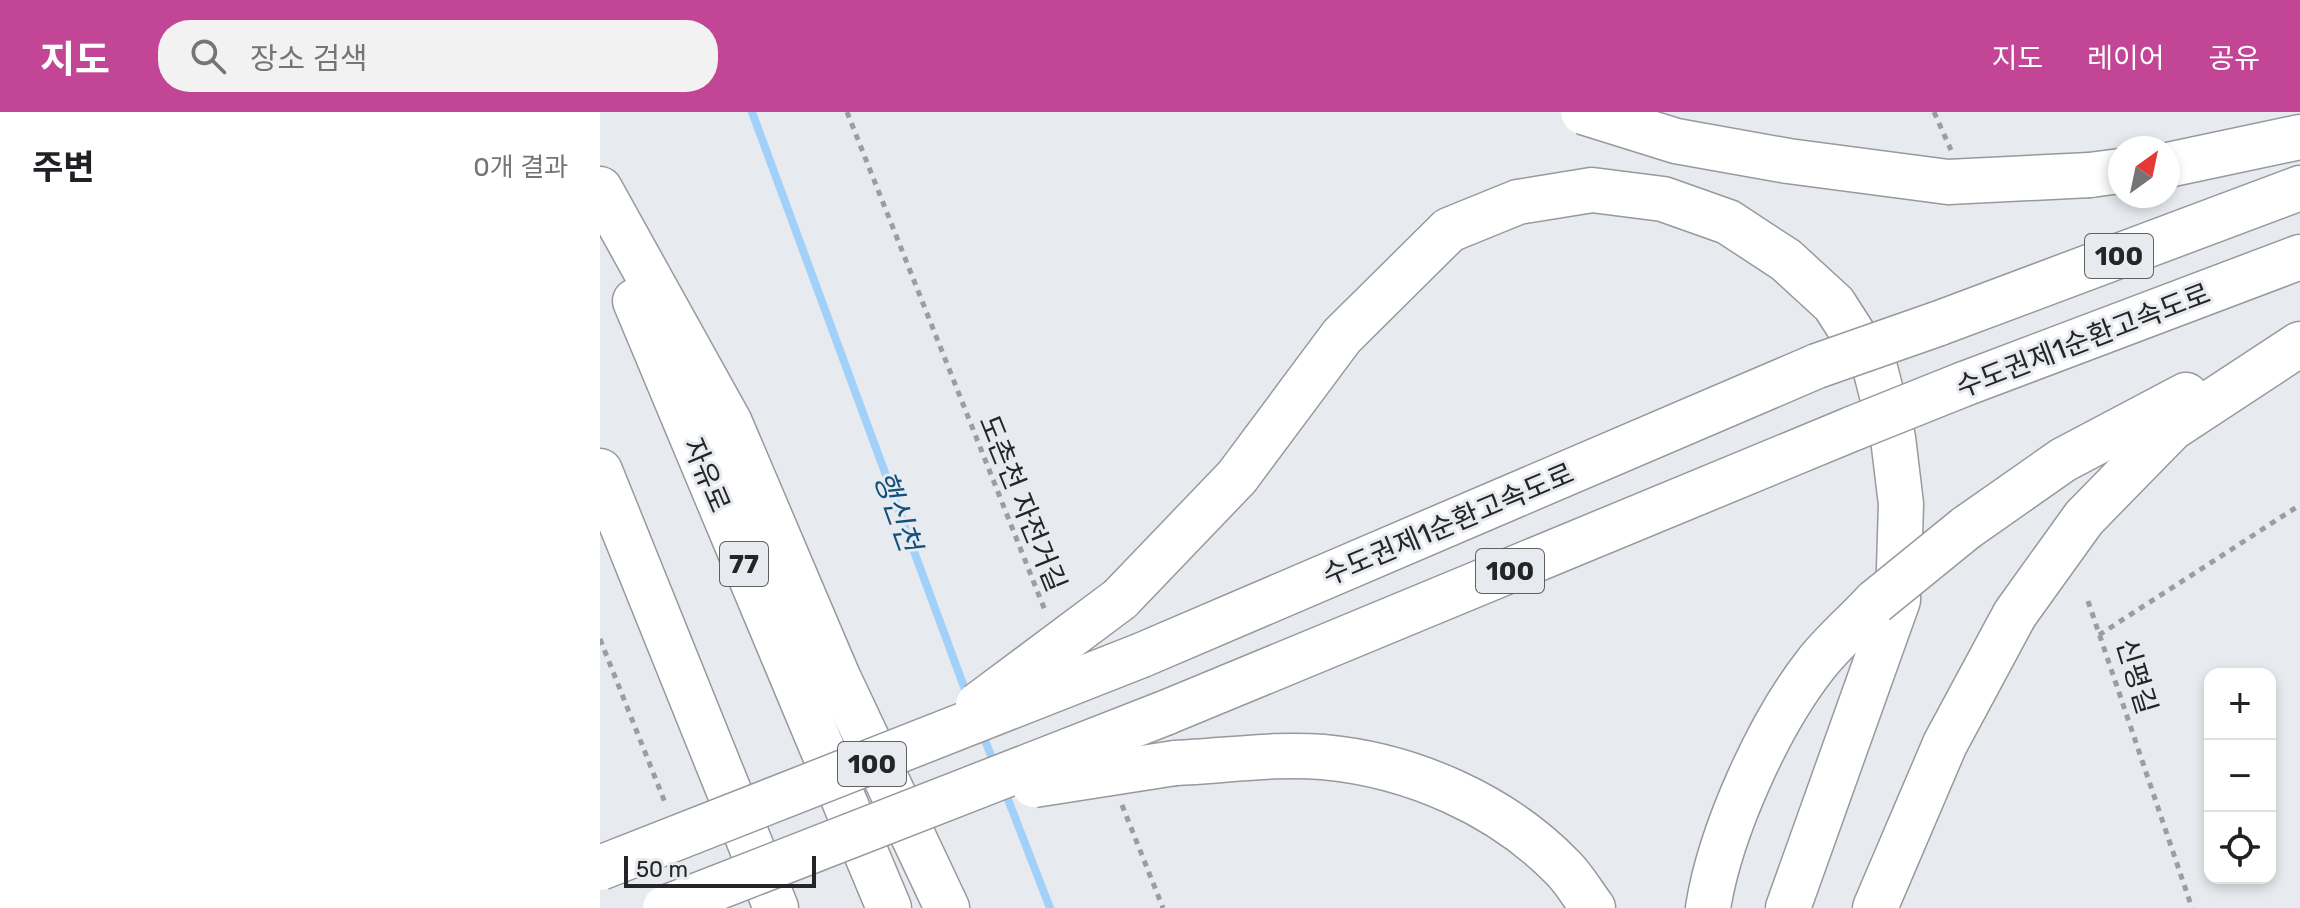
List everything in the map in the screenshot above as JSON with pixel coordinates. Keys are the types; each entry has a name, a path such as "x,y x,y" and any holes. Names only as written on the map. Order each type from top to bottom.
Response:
{"highway":[{"path":"1583,112 1676,141 1788,161 1948,182 2105,173"},
{"path":"2180,162 2300,137"},
{"name":"수도권제1순환고속도로","path":"600,868 930,741 1142,655 1817,366 2300,188"},
{"path":"600,189 730,423 838,677 947,908"},
{"path":"930,741 1120,599 1237,477 1342,336 1449,230 1518,202 1592,190 1663,199 1728,222 1786,260 1834,304 1875,368 1893,438 1901,504 1898,600 1788,908"},
{"name":"자유로","path":"600,219 889,908"},
{"name":"수도권제1순환고속도로","path":"665,908 1165,713 1964,384 2300,257"},
{"path":"1708,908 1712,882 1758,759 1816,664 1875,602 1966,528 2063,460 2300,334"},
{"path":"1875,908 1945,744 2015,614 2084,518 2172,428 2300,344"},
{"path":"600,471 776,908"},
{"path":"921,807 1100,772 1175,763 1321,757 1396,769 1458,793 1515,827 1564,869 1593,908"}],"path":[{"name":"도촌천 자전거길","path":"847,112 1046,615"},
{"path":"1934,112 1954,154"},
{"name":"신평길","path":"2192,908 2099,635 2300,505"},
{"path":"2088,601 2099,635"},
{"path":"600,639 665,804 667,817"},
{"path":"1117,793 1163,908"}],"waterway":[{"name":"행신천","path":"752,112 967,695"},
{"name":"행신천","path":"982,733 995,765"},
{"name":"행신천","path":"1004,789 1050,908"}]}
